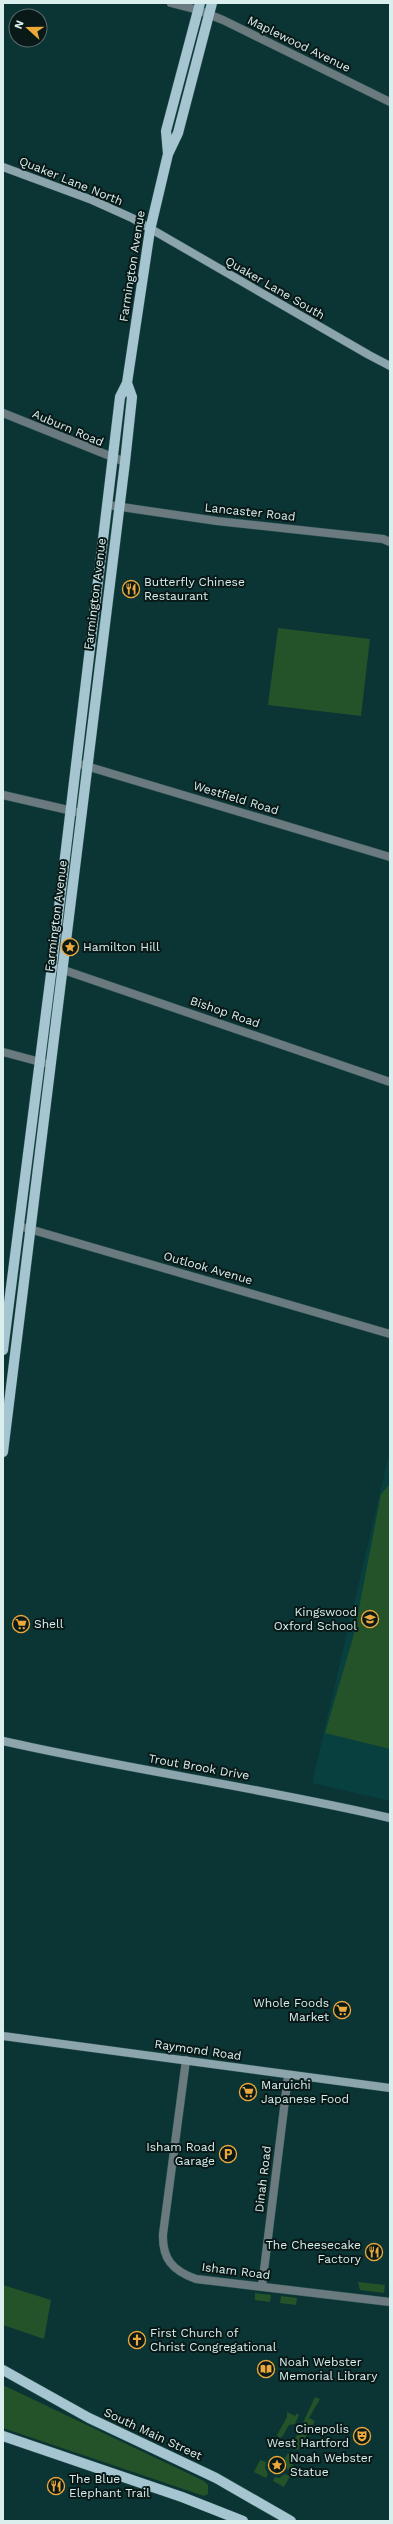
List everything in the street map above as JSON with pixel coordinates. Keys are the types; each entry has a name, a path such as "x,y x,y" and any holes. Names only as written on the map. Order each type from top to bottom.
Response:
{"main road":[{"name":"Farmington Avenue","path":"3,1452 50,1065 69,812 108,506 112,458 120,397 127,383 150,230 168,154 178,132 212,3"},
{"name":"Farmington Avenue","path":"168,154 166,131 199,6"},
{"name":"Quaker Lane North","path":"3,167 92,200 132,218 150,230"},
{"name":"Quaker Lane South","path":"150,230 390,366"},
{"name":"Farmington Avenue","path":"3,1350 5,1319 19,1226 39,1062 57,968 81,813 132,397 127,383"},
{"path":"3,1363 14,1365"},
{"name":"Trout Brook Drive","path":"3,1741 173,1775 294,1796 390,1818"},
{"name":"Raymond Road","path":"3,2036 186,2060 288,2076 390,2088"},
{"name":"South Main Street","path":"3,2370 89,2418 216,2478 291,2521"},
{"path":"3,2436 182,2497 243,2521"}],"street":[{"name":"Maplewood Avenue","path":"171,3 199,6 209,15 390,102"},
{"name":"Auburn Road","path":"3,413 125,462"},
{"name":"Lancaster Road","path":"108,506 383,539 390,542"},
{"name":"Westfield Road","path":"76,763 390,857"},
{"path":"3,795 69,812 81,813"},
{"name":"Bishop Road","path":"57,968 390,1082"},
{"path":"3,1052 50,1065"},
{"name":"Outlook Avenue","path":"19,1226 390,1334"},
{"path":"5,1319 19,1321"},
{"name":"Isham Road","path":"186,2060 163,2234 164,2255 173,2267 187,2276 390,2302"},
{"name":"Dinah Road","path":"262,2286 288,2076"}],"shaded area":[{"name":"Kingswood Oxford School","path":"390,1454 390,1801 312,1783"}],"green space":[{"path":"278,628 370,639 361,716 268,705"},
{"name":"Kingswood Oxford School","path":"390,1484 390,1749 325,1733 354,1634 381,1494"},
{"path":"358,2282 385,2285 384,2293 360,2290"},
{"path":"3,2285 51,2300 44,2339 3,2325"},
{"path":"255,2293 271,2295 270,2302 255,2300"},
{"path":"281,2296 297,2298 296,2305 280,2303"},
{"path":"3,2385 204,2481 208,2485 208,2494 204,2496 3,2428"},
{"path":"315,2397 320,2399 309,2418 315,2421 311,2428 302,2425"},
{"path":"287,2412 295,2416 297,2413 299,2415 295,2424 289,2425 282,2437 279,2438 277,2435 287,2417"},
{"path":"300,2431 308,2433 298,2450 294,2449 291,2444"},
{"path":"288,2453 293,2459 293,2472 287,2469 285,2458"},
{"path":"260,2460 266,2462 265,2468 268,2474 266,2478 254,2472"},
{"path":"285,2474 290,2476 284,2487 273,2481 275,2477 279,2478"}],"place":[{"name":"Butterfly Chinese Restaurant","path":"131,589"},
{"name":"Hamilton Hill","path":"70,947"},
{"name":"Kingswood Oxford School","path":"370,1619"},
{"name":"Shell","path":"21,1624"},
{"name":"Whole Foods Market","path":"342,2010"},
{"name":"Maruichi Japanese Food","path":"248,2092"},
{"name":"Isham Road Garage","path":"228,2154"},
{"name":"The Cheesecake Factory","path":"374,2252"},
{"name":"First Church of Christ Congregational","path":"137,2340"},
{"name":"Noah Webster Memorial Library","path":"266,2369"},
{"name":"Cinepolis West Hartford","path":"362,2436"},
{"name":"Noah Webster Statue","path":"277,2465"},
{"name":"The Blue Elephant Trail","path":"56,2486"}]}
